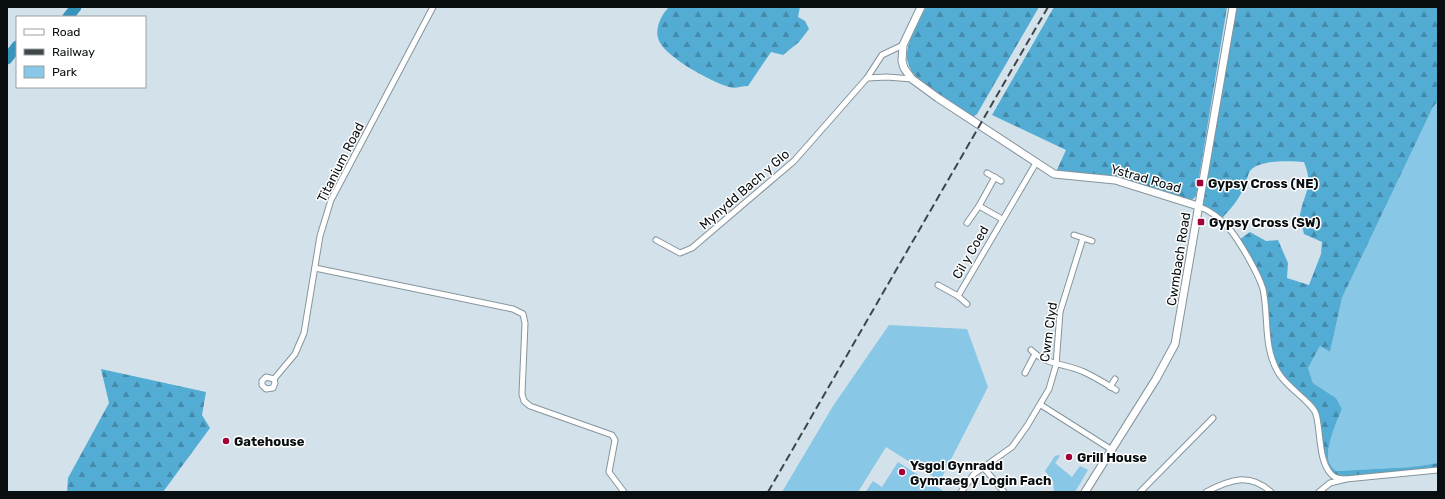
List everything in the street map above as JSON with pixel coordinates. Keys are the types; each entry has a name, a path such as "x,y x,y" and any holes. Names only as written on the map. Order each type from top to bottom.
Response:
{"main road":[{"name":"Ystrad Road","path":"921,7 903,45 902,61 904,68 912,79 958,113 991,132 1054,174 1115,180 1198,206"},
{"name":"Cwmbach Road","path":"1085,492 1156,379 1175,344 1233,7"}],"street":[{"name":"Titanium Road","path":"274,379 294,354 301,341 320,236 331,200 433,7"},
{"name":"Mynydd Bach y Glo","path":"656,240 680,253 692,248 794,161 867,78 882,55 903,45"},
{"path":"867,78 887,76 912,79"},
{"name":"Cil y Coed","path":"958,296 1036,163"},
{"path":"987,174 1000,181"},
{"name":"Cil y Coed","path":"967,223 979,206 995,178"},
{"name":"Cil y Coed","path":"979,206 1002,219"},
{"name":"Ystrad Road","path":"1198,206 1210,210 1229,227 1255,269 1263,289 1270,356 1278,373 1289,387 1312,407 1316,414 1323,454 1332,475"},
{"path":"1074,235 1092,241"},
{"name":"Cwm Clyd","path":"961,492 974,474 1012,447 1049,389 1056,365 1060,312 1083,238"},
{"path":"315,268 513,309 523,314 525,322 522,394 524,401 530,406 612,435 615,440 609,463 609,472 624,492"},
{"name":"Cil y Coed","path":"938,284 958,296 967,304"},
{"path":"1024,373 1033,352 1056,365 1068,365 1080,370 1116,390"},
{"path":"1110,387 1115,379"},
{"path":"1040,405 1112,450"},
{"path":"1140,492 1206,421 1213,418"},
{"path":"983,467 1004,492"},
{"path":"1320,492 1330,483 1346,479 1438,470"},
{"path":"1330,483 1332,475 1337,478 1346,479"},
{"path":"1206,492 1228,481 1241,479 1250,481 1271,492"}],"green space":[{"path":"669,7 800,7 798,17 805,21 809,29 799,42 783,55 771,52 748,86 731,88 700,74 668,53 658,38 657,30 664,13"},
{"path":"926,7 1039,7 977,114 972,118 925,84 913,73 909,66 907,52 909,45"},
{"path":"1054,7 1227,7 1196,196 1191,201 1114,179 1056,172 1066,150 992,115"},
{"path":"1236,7 1438,7 1438,101 1433,107 1342,298 1330,352 1320,346 1308,368 1313,383 1336,398 1342,409 1329,444 1328,452 1330,464 1336,471 1412,467 1438,463 1438,467 1371,477 1332,474 1320,439 1316,413 1278,372 1271,356 1265,287 1240,239 1250,232 1266,241 1278,240 1288,263 1287,278 1309,285 1321,254 1322,242 1304,234 1301,222 1300,215 1308,184 1307,170 1304,162 1276,162 1260,164 1254,167 1250,171 1245,186 1239,196 1222,218 1203,205"},
{"path":"1438,101 1438,463 1412,467 1336,471 1330,464 1328,452 1329,444 1342,409 1336,398 1313,383 1308,368 1320,346 1330,352 1342,298 1433,107"},
{"path":"889,325 967,329 988,387 940,481 886,447 858,492 782,492 833,406"},
{"path":"101,369 206,392 202,415 210,428 163,492 67,492 68,478 109,403"},
{"path":"1055,456 1060,456 1055,463 1072,477 1080,466 1088,470 1075,492 1054,492 1053,481 1045,471"},
{"name":"Ysgol Gynradd Gymraeg y Login Fach","path":"898,462 945,492 866,491 873,481 882,487"}],"waterway":[{"path":"69,16 76,7"},
{"path":"7,59 16,47"}],"railway":[{"path":"768,492 1048,7"}],"place":[{"name":"Gypsy Cross (NE)","path":"1200,183"},
{"name":"Gypsy Cross (SW)","path":"1201,222"},
{"name":"Gatehouse","path":"226,441"},
{"name":"Grill House","path":"1069,457"},
{"name":"Ysgol Gynradd Gymraeg y Login Fach","path":"902,472"}]}
